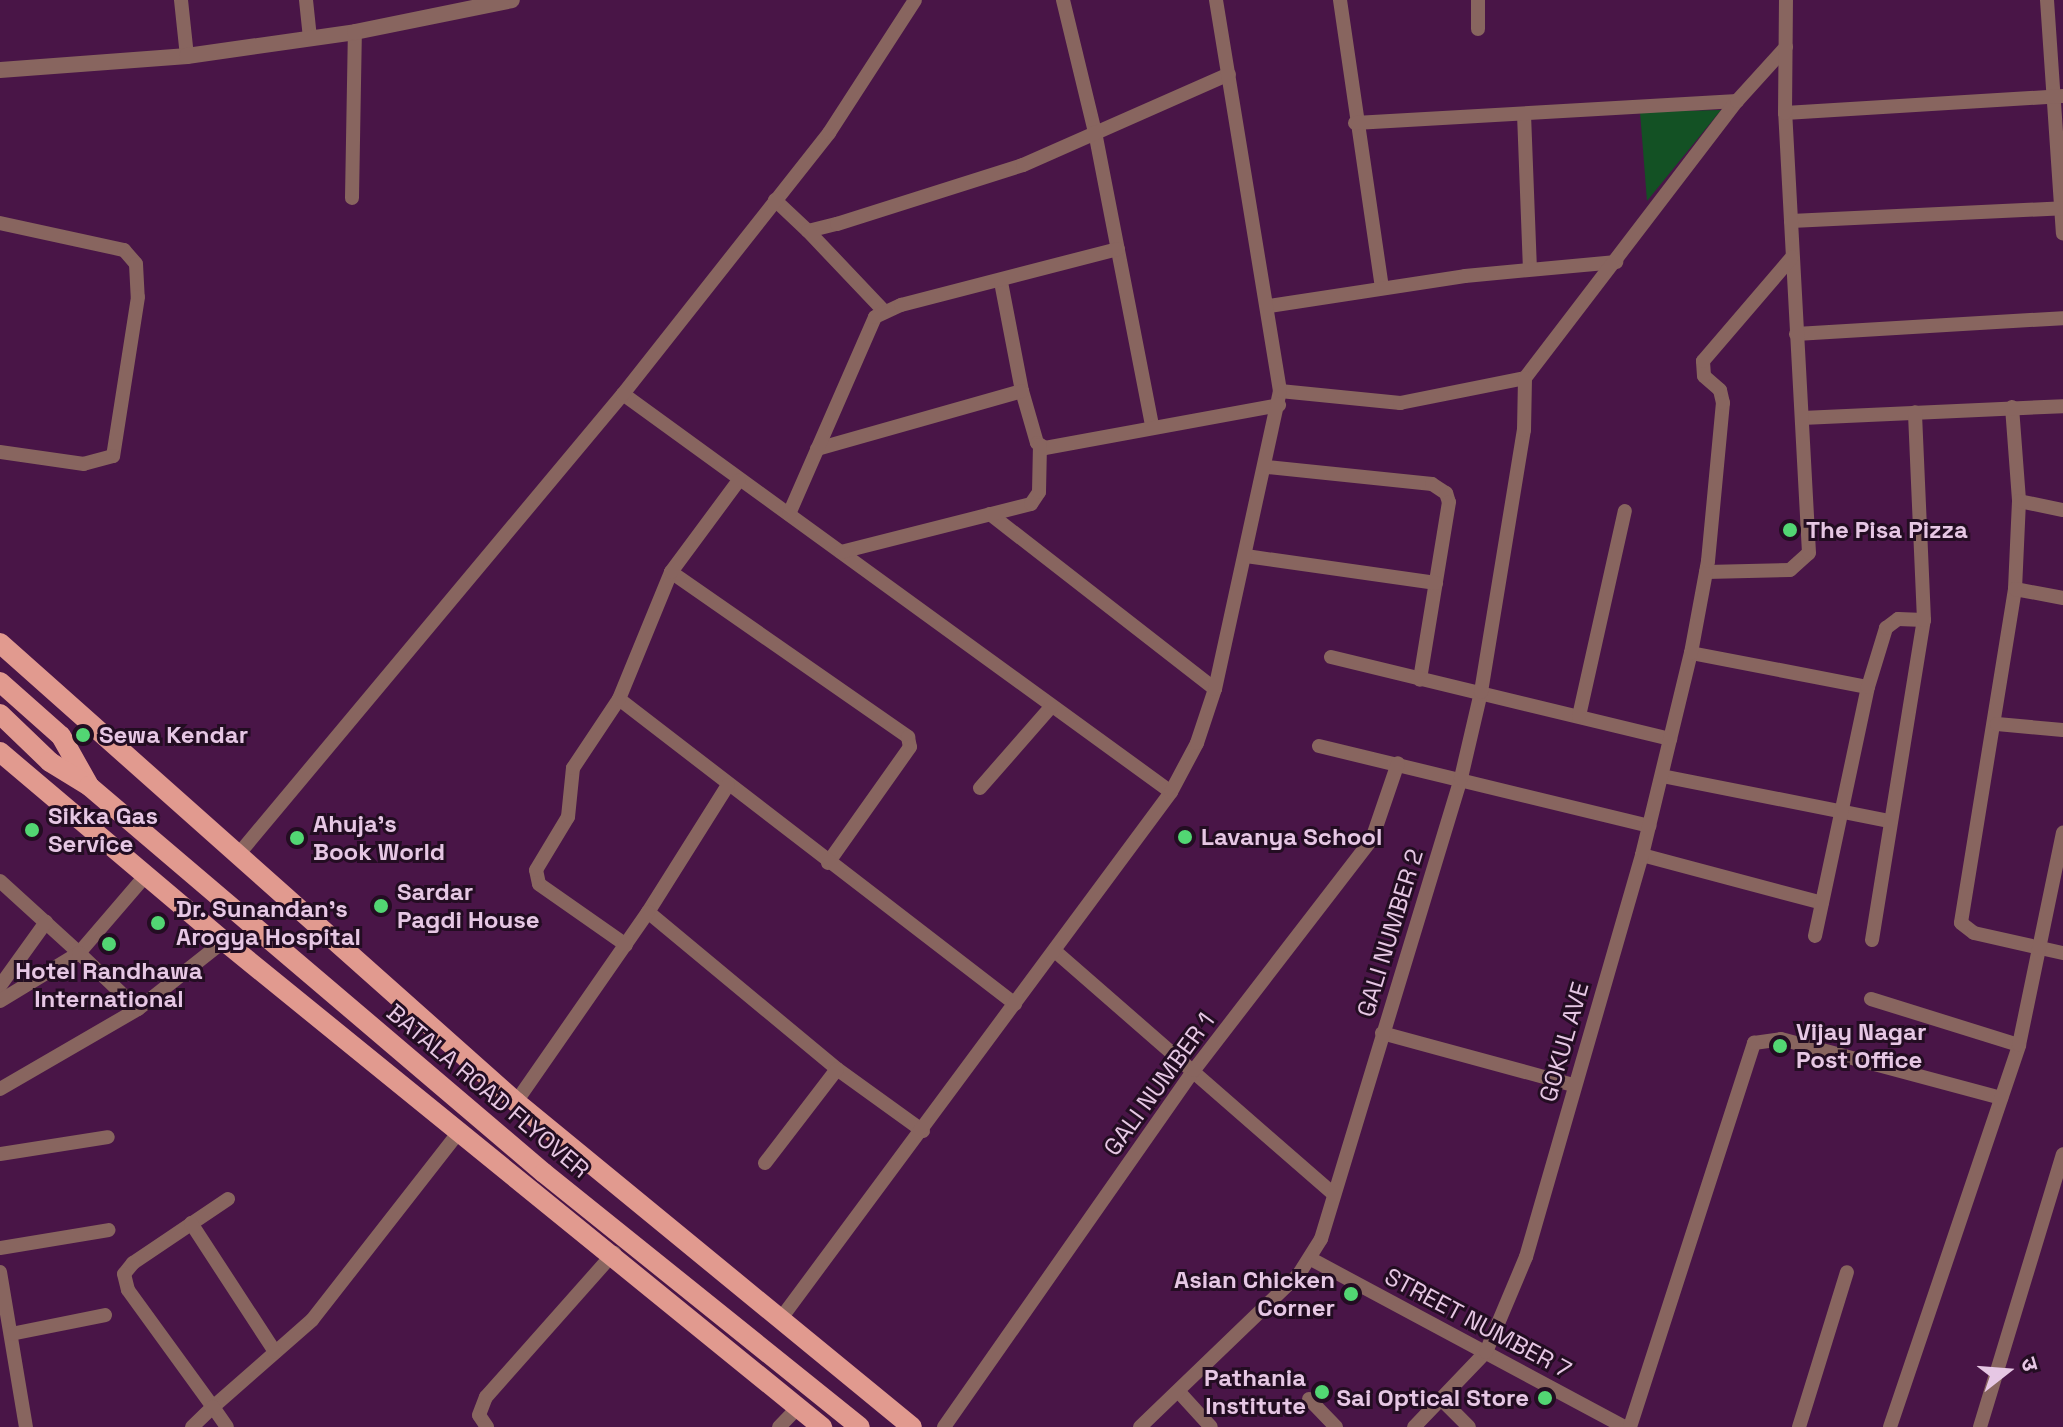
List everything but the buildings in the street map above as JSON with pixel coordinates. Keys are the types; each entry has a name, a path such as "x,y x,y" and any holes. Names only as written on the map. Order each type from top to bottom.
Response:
{"main road":[{"path":"0,643 516,1102 782,1317 912,1427"},
{"path":"0,682 61,736 89,786"},
{"path":"38,718 55,695"},
{"path":"0,714 50,762 89,786"},
{"path":"0,752 224,941 458,1133 614,1253 822,1427"},
{"name":"BATALA ROAD FLYOVER","path":"89,786 544,1173 860,1427"}],"street":[{"path":"181,0 187,56"},
{"path":"306,0 310,37"},
{"path":"0,70 187,56 355,32 512,0"},
{"path":"237,856 623,394 863,86 915,0"},
{"path":"1063,0 1095,132 1152,426"},
{"path":"782,1317 1056,952 1171,792 1197,743 1215,689 1280,398 1269,306 1216,0"},
{"path":"1340,0 1355,123 1382,288"},
{"path":"1478,0 1478,29"},
{"path":"1706,572 1790,570 1807,559 1785,113 1786,0"},
{"path":"2047,0 2058,96 2063,233"},
{"path":"352,198 355,32"},
{"path":"1040,445 1052,449 1280,398 1400,403 1525,378 1737,101 1786,47"},
{"path":"808,231 954,191 1229,74"},
{"path":"1785,113 2058,96"},
{"path":"1355,123 1737,101"},
{"path":"1524,114 1530,269"},
{"path":"775,200 884,311"},
{"path":"1791,221 2062,208"},
{"path":"0,223 124,250 136,264 138,297 121,432 113,456 84,464 0,452"},
{"path":"789,514 870,324 884,311 1118,249"},
{"name":"GOKUL AVE","path":"1414,1427 1486,1352 1526,1257 1642,855 1691,653 1706,572 1723,403 1720,390 1704,376 1703,361 1792,257"},
{"path":"1269,306 1530,269 1616,262"},
{"path":"841,552 1035,500 1040,445 1022,391 1001,282"},
{"path":"1796,334 2063,318"},
{"name":"GALI NUMBER 2","path":"1140,1427 1311,1259 1461,778 1481,692 1524,430 1525,378"},
{"path":"817,449 1022,391"},
{"path":"623,394 1171,792"},
{"path":"1802,418 2063,406"},
{"path":"2012,407 2019,501 2015,589 1997,724 1961,923 1974,933 2063,953"},
{"path":"1872,940 1924,620 1915,412"},
{"path":"1267,467 1441,488 1449,502 1420,680"},
{"path":"626,945 539,884 536,875 568,817 573,768 619,699 671,572 739,480"},
{"path":"2019,501 2063,510"},
{"path":"1579,716 1625,511"},
{"path":"990,514 1215,689"},
{"path":"1246,556 1436,583"},
{"path":"671,572 908,737 910,747 828,863"},
{"path":"2015,589 2063,598"},
{"path":"1815,936 1839,811 1868,687 1891,622 1924,620"},
{"path":"1691,653 1868,687"},
{"path":"1331,657 1670,739"},
{"path":"619,699 1015,1004"},
{"path":"980,788 1051,707"},
{"path":"1997,724 2063,730"},
{"path":"1319,746 1649,826"},
{"name":"GALI NUMBER 1","path":"944,1427 1194,1070 1372,839 1398,763"},
{"path":"1662,776 1890,821"},
{"path":"516,1102 626,945 728,785"},
{"path":"1890,1427 2019,1045 2043,947 2063,832"},
{"path":"1642,855 1822,903"},
{"path":"0,1001 79,953 146,875"},
{"path":"0,881 138,1009"},
{"path":"648,912 837,1069 923,1131"},
{"path":"0,986 46,922"},
{"path":"0,1089 138,1009 224,941"},
{"path":"1056,952 1332,1193"},
{"path":"1871,999 2019,1045"},
{"path":"1382,1033 1574,1085"},
{"path":"1630,1427 1754,1043 1781,1039 2001,1098"},
{"path":"765,1163 837,1069"},
{"path":"192,1427 312,1320 458,1133"},
{"path":"0,1154 108,1137"},
{"path":"1980,1427 2063,1154"},
{"path":"227,1427 128,1290 124,1274 133,1263 228,1199"},
{"path":"191,1223 275,1352"},
{"path":"0,1248 109,1230"},
{"path":"487,1427 479,1415 486,1397 614,1253"},
{"name":"STREET NUMBER 7","path":"1311,1259 1624,1427"},
{"path":"0,1272 8,1343 26,1427"},
{"path":"1799,1427 1847,1272"},
{"path":"8,1343 105,1315"},
{"path":"1179,1392 1211,1427"},
{"path":"1309,1399 1336,1427"},
{"path":"1442,1400 1469,1427"},
{"path":"779,1427 798,1407"}],"green space":[{"path":"1721,110 1647,201 1640,112"}],"place":[{"name":"The Pisa Pizza","path":"1790,530"},
{"name":"Sewa Kendar","path":"83,735"},
{"name":"Sikka Gas Service","path":"32,830"},
{"name":"Lavanya School","path":"1185,837"},
{"name":"Ahuja's Book World","path":"297,838"},
{"name":"Sardar Pagdi House","path":"381,906"},
{"name":"Dr. Sunandan's Arogya Hospital","path":"158,923"},
{"name":"Hotel Randhawa International","path":"109,944"},
{"name":"Vijay Nagar Post Office","path":"1780,1046"},
{"name":"Asian Chicken Corner","path":"1351,1294"},
{"name":"Pathania Institute","path":"1322,1392"},
{"name":"Sai Optical Store","path":"1545,1398"}]}
